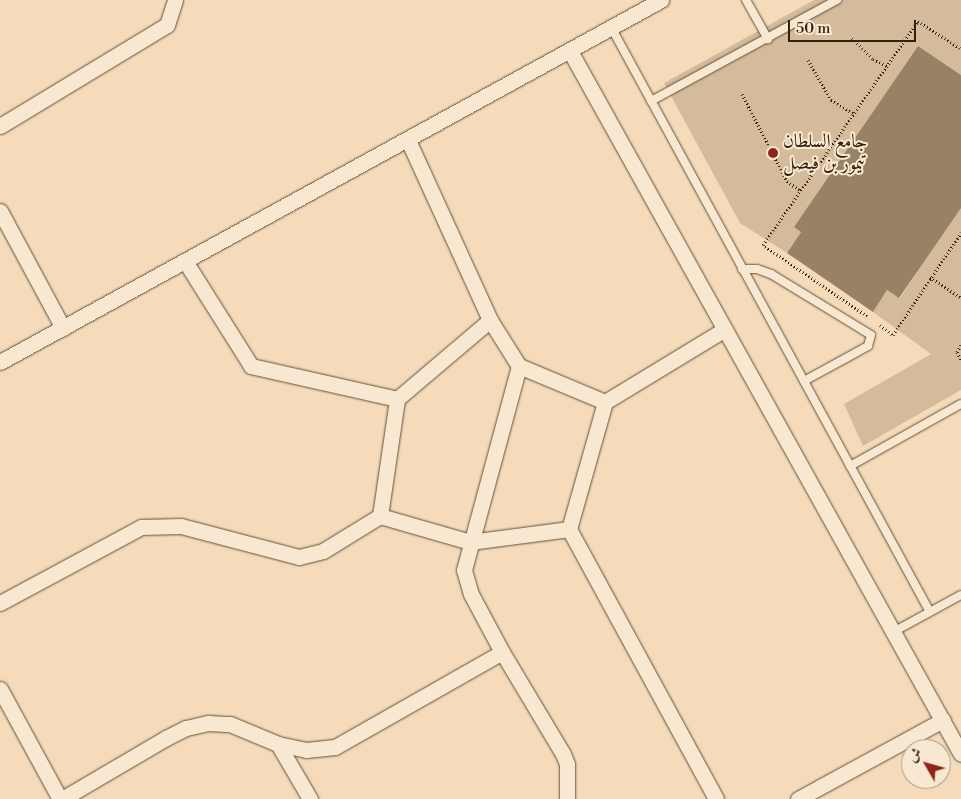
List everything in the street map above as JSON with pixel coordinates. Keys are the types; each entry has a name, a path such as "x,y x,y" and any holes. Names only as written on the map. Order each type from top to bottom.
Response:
{"street":[{"path":"0,126 167,25 175,0"},
{"path":"0,362 661,0"},
{"path":"570,51 895,631 961,754"},
{"path":"408,140 490,320 519,366 605,402"},
{"path":"0,211 63,328"},
{"path":"185,261 252,366 397,399"},
{"path":"380,516 397,399 490,320"},
{"path":"716,799 569,529 605,402 726,329"},
{"path":"519,366 464,570 467,584 502,652 563,754 567,764 567,799"},
{"path":"0,603 141,527 181,526 299,557 323,551 380,516 470,542 569,529"},
{"path":"0,689 61,799 186,728 208,723 230,724 278,744 306,750 336,747 502,652"},
{"path":"798,799 943,720"},
{"path":"278,744 310,799"}],"lane":[{"path":"746,0 768,39"},
{"path":"651,102 837,0"},
{"path":"611,27 930,612"},
{"path":"742,269 757,268 771,274 871,335 868,346 804,380"},
{"path":"850,466 961,404"},
{"path":"895,631 961,595"}],"path":[{"path":"961,49 918,21 763,245 893,335 930,276 961,232"},
{"path":"852,38 873,59 887,66"},
{"path":"808,60 831,100 854,114"},
{"path":"742,94 787,181 801,192"},
{"path":"930,276 961,298"},
{"path":"961,345 957,352 961,360"}],"shaded area":[{"name":"جامع السلطان تيمور بن فيصل","path":"814,0 961,0 961,75 918,46 794,227 801,232 787,253 740,223 664,83"},
{"path":"961,204 961,390 863,446 844,404 931,354 873,312 887,290 900,298"}],"building":[{"path":"918,46 961,75 961,208 899,298 887,290 873,312 787,253 801,232 794,227"}],"place":[{"name":"جامع السلطان تيمور بن فيصل","path":"773,153"}]}
